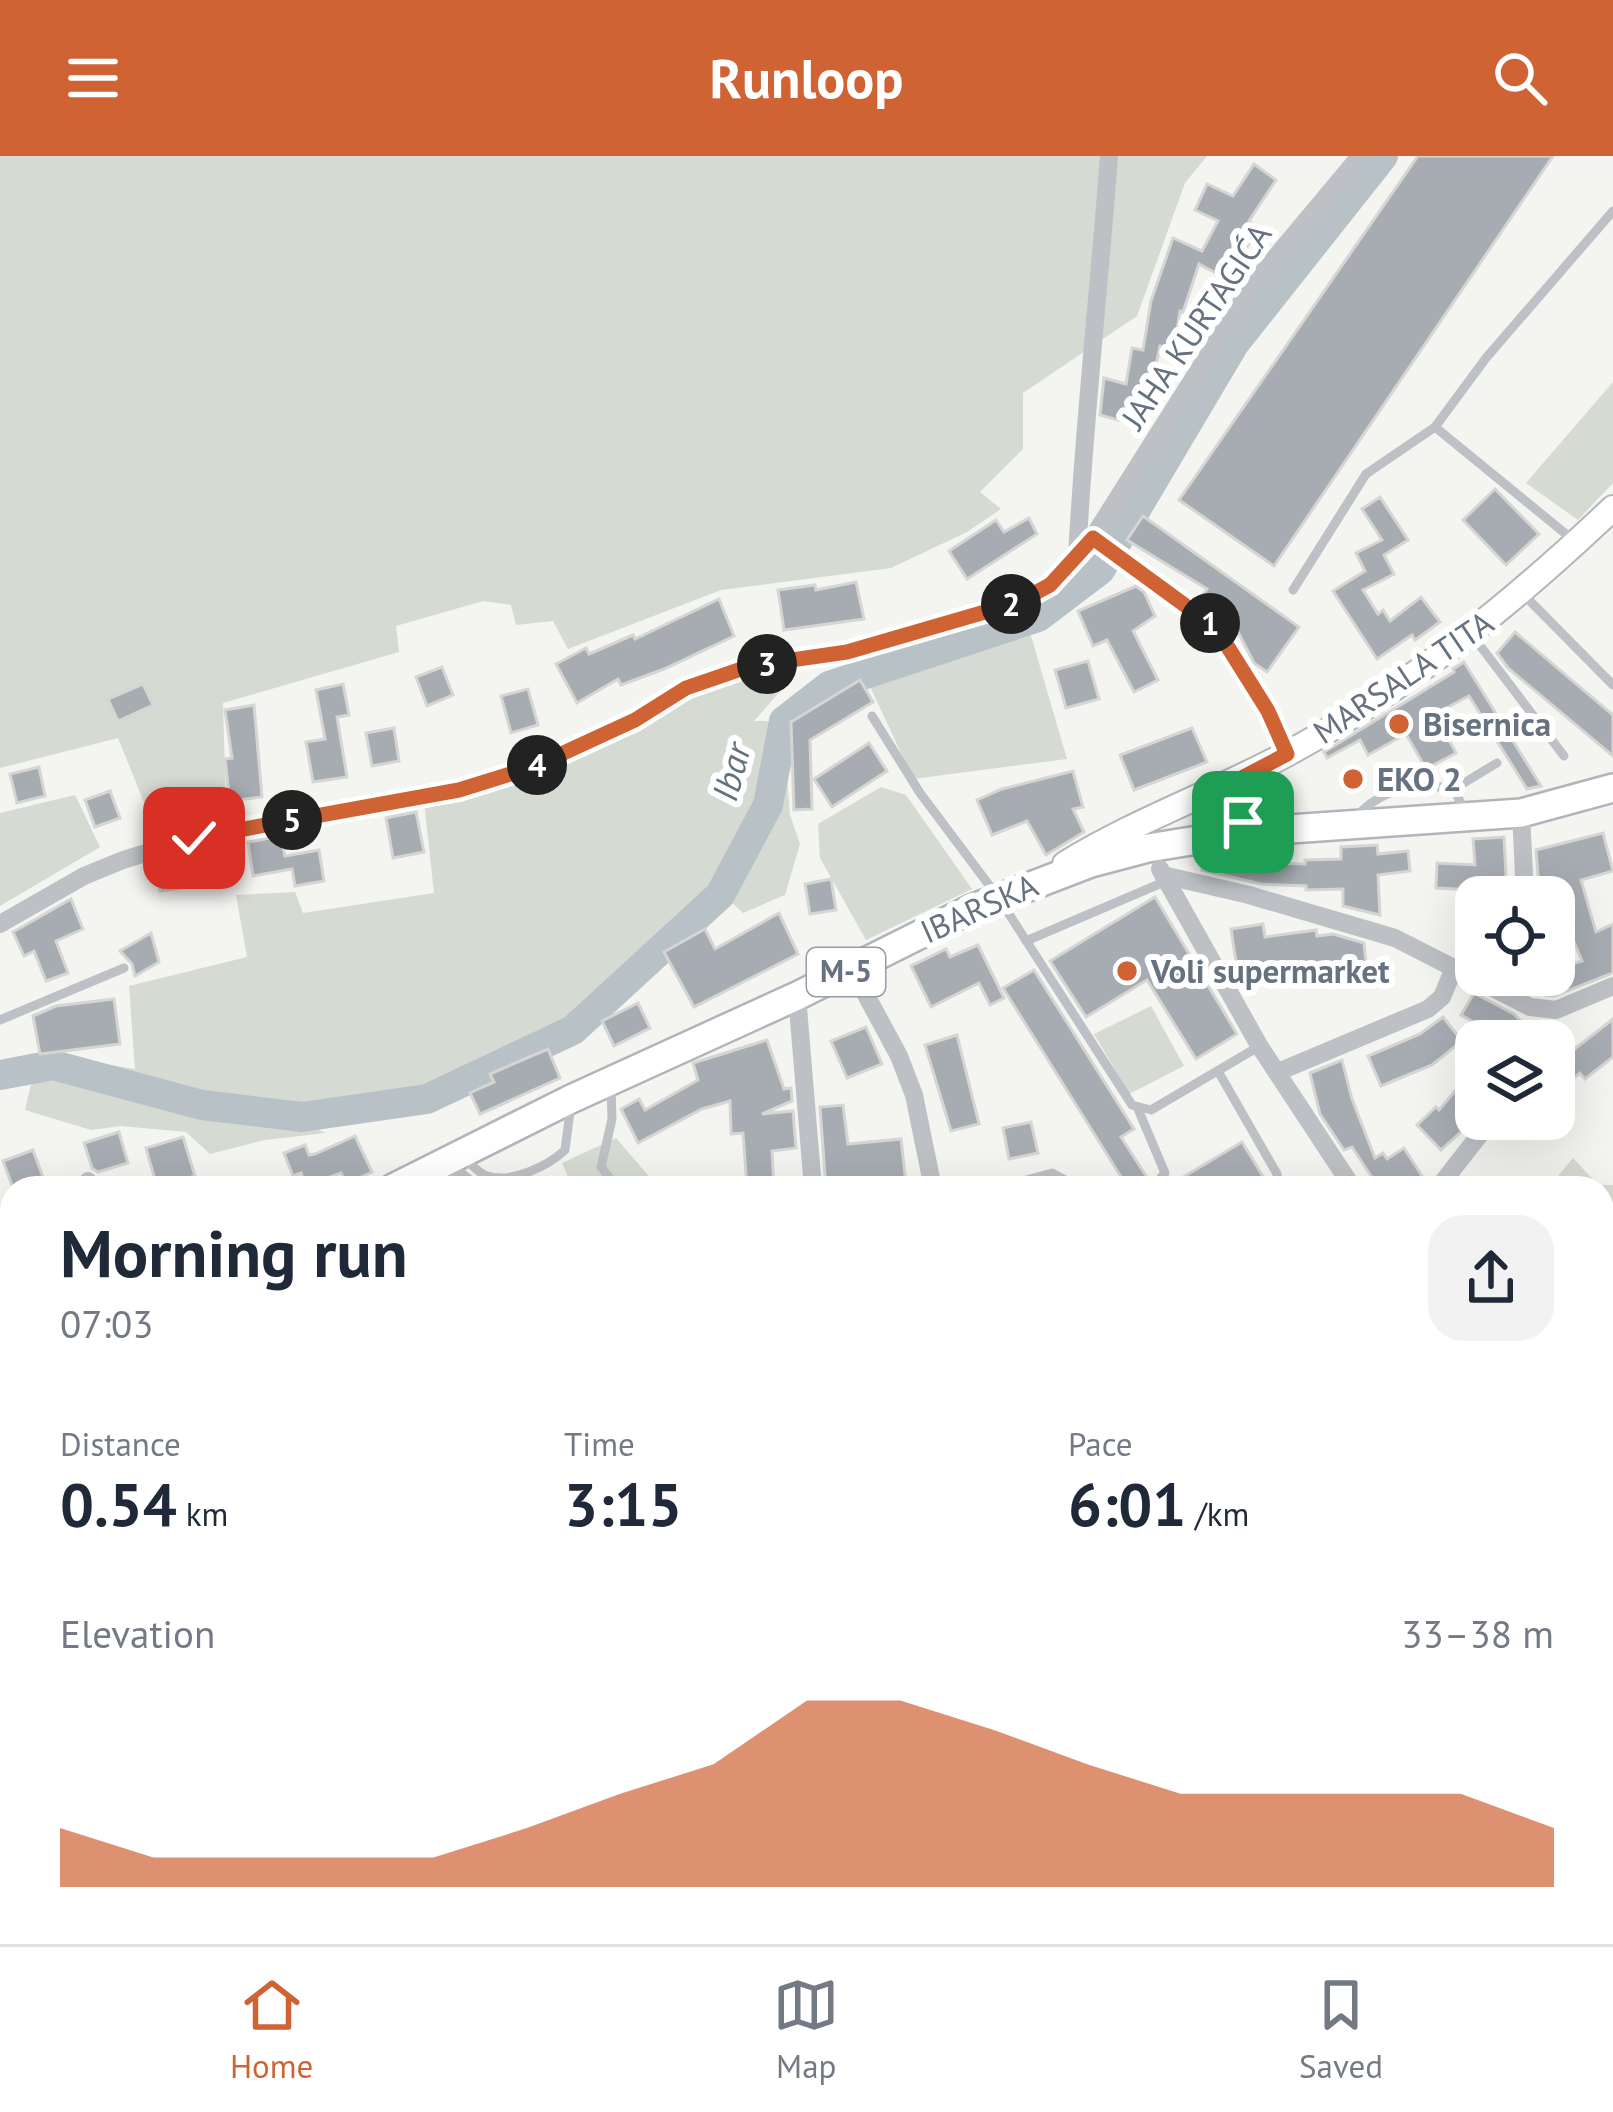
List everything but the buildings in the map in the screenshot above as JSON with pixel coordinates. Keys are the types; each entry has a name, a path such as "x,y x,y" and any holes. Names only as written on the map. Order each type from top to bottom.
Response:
{"main road":[{"name":"IBARSKA","path":"417,1176 998,897 1145,836 1467,819 1521,813 1613,788"}],"street":[{"path":"1076,557 1109,156"},
{"name":"JAHA KURTAGIĆA","path":"0,924 84,876 123,860 194,838 459,790 533,767 635,720 686,688 750,666 847,652 1016,603 1050,585 1076,557 1099,543 1253,284 1356,159"},
{"name":"MARSALA TITA","path":"1145,836 1287,754 1472,635 1613,508"},
{"path":"1099,543 1216,628 1268,711 1287,754"},
{"path":"1238,780 1238,805 1247,832"},
{"path":"1521,813 1525,876"},
{"path":"1145,836 1260,1046 1345,1176"},
{"path":"1165,878 1377,932 1530,1007 1569,1006 1613,986"},
{"path":"1278,1072 1428,1009 1442,997 1454,968"},
{"path":"853,969 914,1095 930,1176"},
{"path":"797,996 811,1176"},
{"path":"1447,1176 1476,1140"},
{"path":"450,1159 463,1176"}],"lane":[{"path":"1293,590 1366,474 1435,427 1486,358 1613,211"},
{"path":"1435,427 1577,542"},
{"path":"1522,593 1613,685"},
{"path":"1472,635 1564,756"},
{"path":"872,716 920,793 998,897 1132,1106 1151,1110 1260,1046"},
{"path":"1351,826 1377,798 1407,788 1454,790 1497,763"},
{"path":"1454,790 1467,819"},
{"path":"1026,940 1165,878"},
{"path":"0,1020 124,968"},
{"path":"1218,1071 1277,1176"},
{"path":"608,1176 601,1167 612,1119 610,1080"},
{"path":"514,1176 565,1150 571,1099"},
{"path":"1138,1109 1166,1173 1163,1176"},
{"path":"450,1159 485,1176"}],"shaded area":[{"path":"0,156 1207,156 1185,183 1137,316 1023,393 1023,449 980,492 1001,509 967,532 891,568 721,590 568,649 553,621 516,625 511,605 483,601 396,626 399,652 223,703 226,809 154,827 118,738 0,768"},
{"path":"1613,382 1613,483 1578,520 1526,483"},
{"path":"1029,629 1067,759 913,779 868,682"},
{"path":"779,673 791,679 754,721 777,721 759,803 715,892 571,1023 426,1088 305,1108 199,1093 69,1058 135,1069 129,986 247,957 236,895 295,892 303,913 434,893 424,802 679,701 747,678"},
{"path":"785,753 790,815 800,844 785,895 743,913 728,899 774,811"},
{"path":"881,787 906,795 972,889 866,940 820,858 818,824"},
{"path":"75,795 100,847 0,906 0,813"},
{"path":"1151,1006 1184,1066 1129,1094 1094,1034"},
{"path":"53,1073 204,1110 310,1126 326,1133 265,1140 210,1154 186,1132 121,1126 91,1130 25,1110 32,1080"},
{"path":"616,1138 649,1176 568,1176 562,1163"},
{"path":"1573,1158 1590,1176 1558,1176"}],"waterway":[{"name":"Ibar","path":"0,1075 53,1065 202,1105 302,1117 427,1099 573,1030 720,895 768,805 784,721 829,686 1038,617 1100,570 1234,344 1383,156"}],"place":[{"name":"Bisernica","path":"1399,724"},
{"name":"EKO 2","path":"1353,779"},
{"name":"Voli supermarket","path":"1127,971"}],"route":[{"path":"194,838 459,790 533,767 635,720 686,688 750,666 847,652 1016,603 1050,585 1093,538 1216,628 1268,711 1287,754 1238,780 1243,822"}]}
